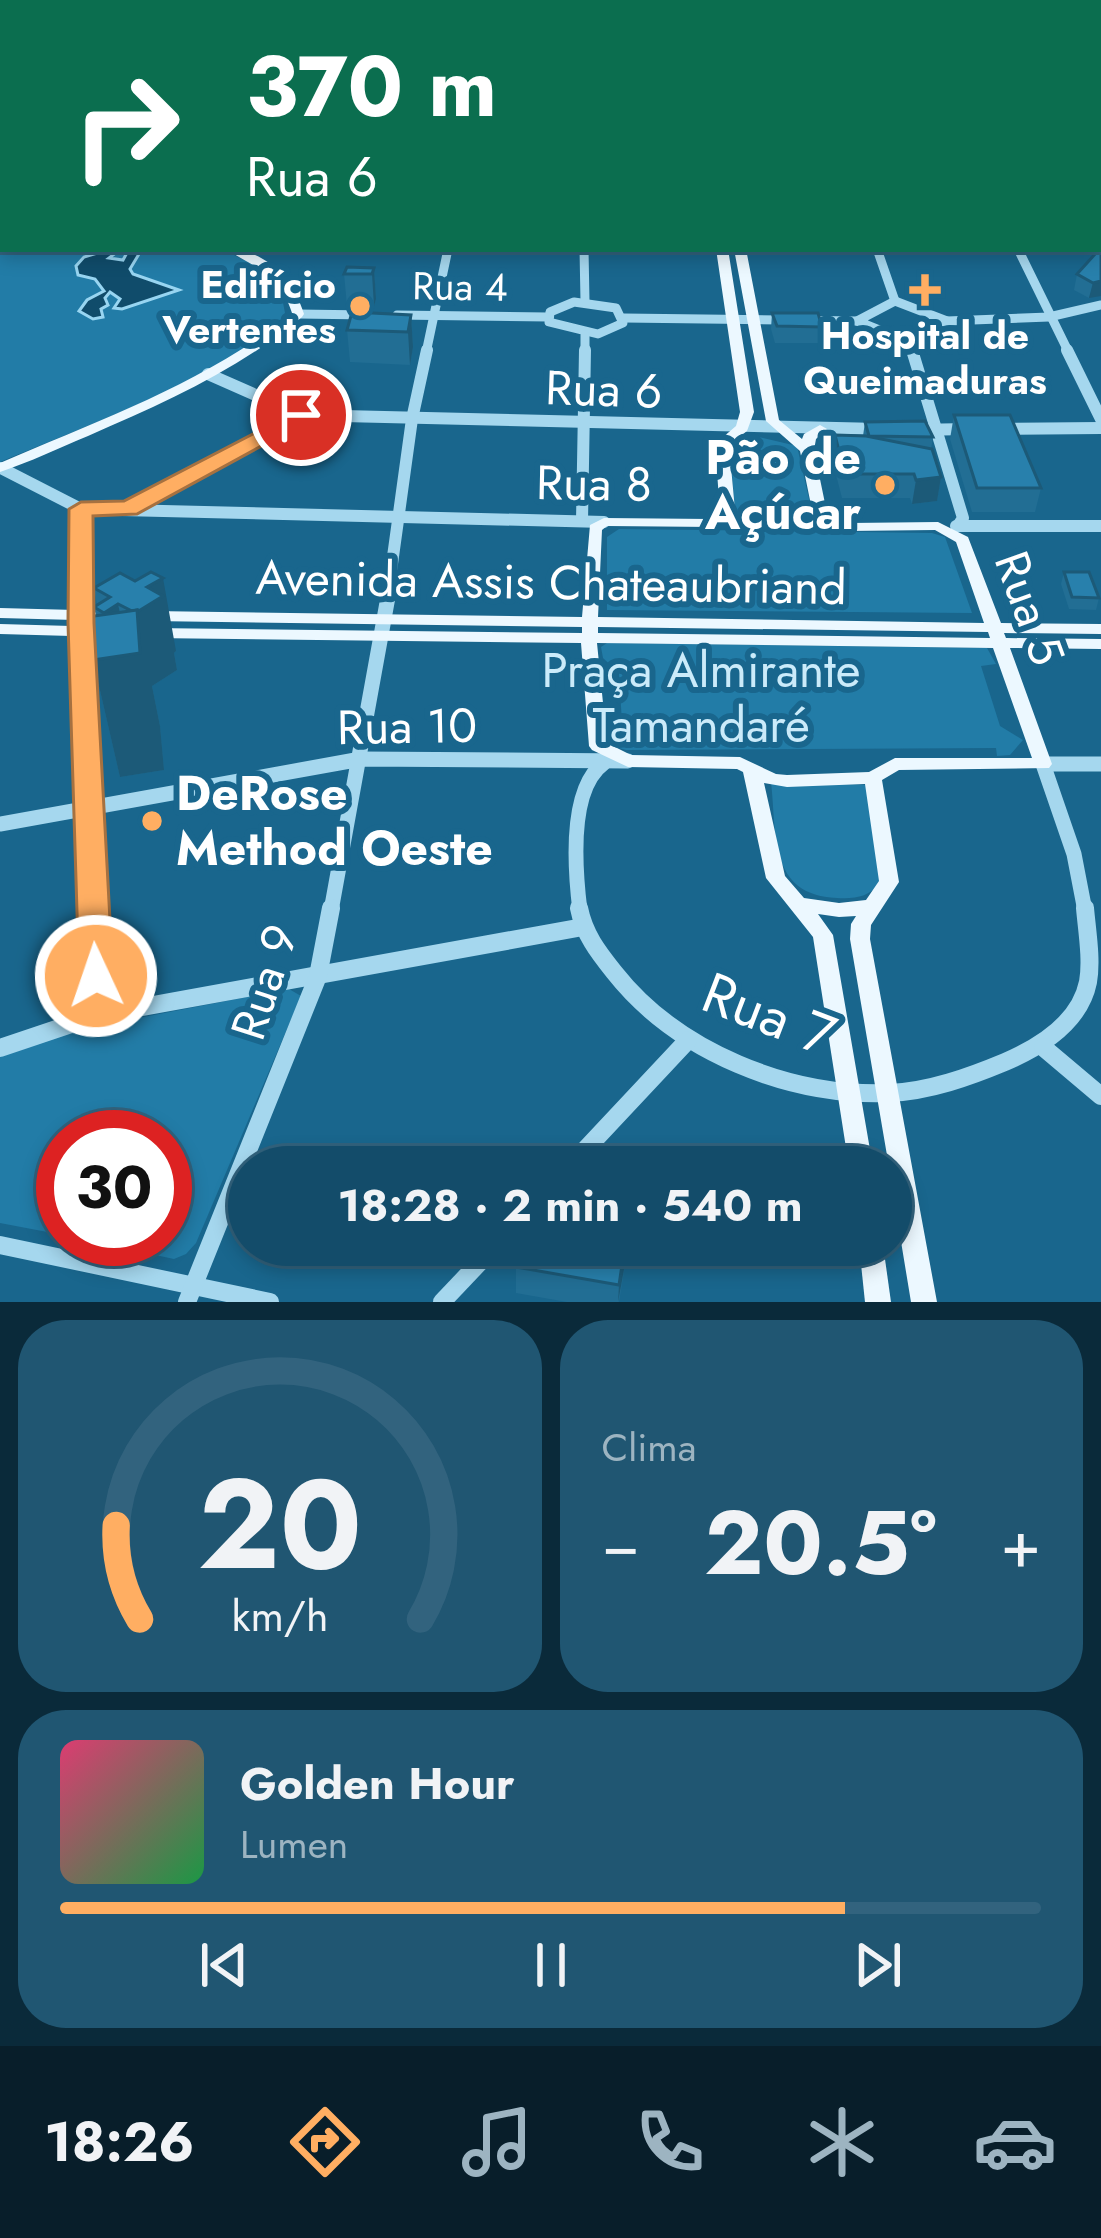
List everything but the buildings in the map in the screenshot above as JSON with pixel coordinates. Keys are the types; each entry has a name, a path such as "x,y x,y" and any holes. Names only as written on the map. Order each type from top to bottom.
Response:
{"main road":[{"path":"1,468 208,374 276,335 298,314 292,288 277,270 238,252"},
{"path":"722,252 746,412 742,428 722,444"},
{"path":"741,252 771,412 780,429 807,450"},
{"path":"726,276 746,276"},
{"path":"707,428 722,444 728,515"},
{"path":"820,429 809,437 807,450 820,515"},
{"name":"Rua 8","path":"604,522 712,524 728,515 820,515 848,527 938,526"},
{"path":"604,522 591,534 594,741 628,761"},
{"name":"Rua 5","path":"938,526 963,540 1043,764"},
{"name":"Avenida Assis Chateaubriand","path":"0,613 81,624"},
{"name":"Avenida Assis Chateaubriand","path":"0,629 81,624 998,635 1101,629"},
{"name":"Avenida Assis Chateaubriand","path":"998,635 1101,644"},
{"name":"Rua 10","path":"628,761 740,763 787,781 873,778 895,764 1043,764"},
{"path":"752,770 776,878 823,935 858,1146"},
{"path":"873,778 889,882 861,924 860,939 924,1302"},
{"path":"802,905 839,910 871,907"},
{"path":"874,1266 878,1302"}],"street":[{"name":"Rua 9","path":"190,1294 318,976 361,759 401,519 412,419 448,252"},
{"path":"584,252 585,301"},
{"path":"878,252 895,301"},
{"path":"1019,252 1101,418"},
{"path":"624,318 609,332 585,335 563,331 548,317 564,304 585,301 608,304 624,318 856,320 909,342 947,321"},
{"path":"856,320 895,301 947,321 1049,317 1101,305"},
{"name":"Rua 4","path":"298,314 548,317"},
{"path":"582,521 585,335"},
{"name":"Rua 5","path":"909,342 964,518 958,526"},
{"path":"208,374 301,415"},
{"path":"128,508 301,415"},
{"name":"Rua 6","path":"301,415 707,428 1101,428"},
{"path":"1,468 81,509 81,624 98,1015"},
{"name":"Rua 8","path":"81,509 604,522"},
{"name":"Rua 8","path":"938,526 1101,526"},
{"name":"Rua 10","path":"0,824 361,759 546,764 628,761"},
{"path":"0,1048 98,1015 583,927 580,791 586,775 604,763"},
{"path":"546,764 572,775 580,791"},
{"name":"Rua 5","path":"1043,764 1068,826 1094,926 1087,985 1043,1048"},
{"name":"Rua 10","path":"1043,764 1101,764"},
{"name":"Rua 7","path":"583,927 641,1003 688,1040 796,1082 851,1093 886,1094"},
{"path":"589,1146 688,1040"},
{"path":"886,1094 951,1083 1043,1048 1101,1096"},
{"path":"0,1246 190,1294 269,1302"},
{"path":"442,1302 476,1266"}],"green space":[{"path":"0,252 228,252 280,287 285,313 237,354 109,417 0,462"},
{"path":"755,436 797,446 812,512 735,512 730,447"},
{"path":"619,529 932,533 945,537 972,613 607,610 607,537"},
{"name":"Praça Almirante Tamandaré","path":"607,643 987,648 996,664 981,666 1000,726 1023,740 1010,755 997,756 996,748 626,750 609,745 604,724 622,723 619,673 603,658 601,647"},
{"path":"771,782 867,785 880,883 876,888 844,898 798,886 780,858"},
{"path":"289,989 301,996 237,1146 228,1146 228,1168 192,1247 192,1110 36,1110 36,1230 0,1223 0,1055 45,1036"}],"shaded area":[{"path":"117,252 109,258 123,260 127,252 140,252 130,269 133,274 179,290 122,309 114,308 120,299 110,292 105,298 108,305 101,309 103,317 93,319 79,311 104,291 95,279 78,275 76,266 84,257"}],"place":[{"name":"Hospital de Queimaduras","path":"925,290"},
{"name":"Edifício Vertentes","path":"360,306"},
{"name":"Pão de Açúcar","path":"885,485"},
{"name":"DeRose Method Oeste","path":"152,821"}],"route":[{"path":"96,976 81,623 81,509 128,508 301,415"}]}
